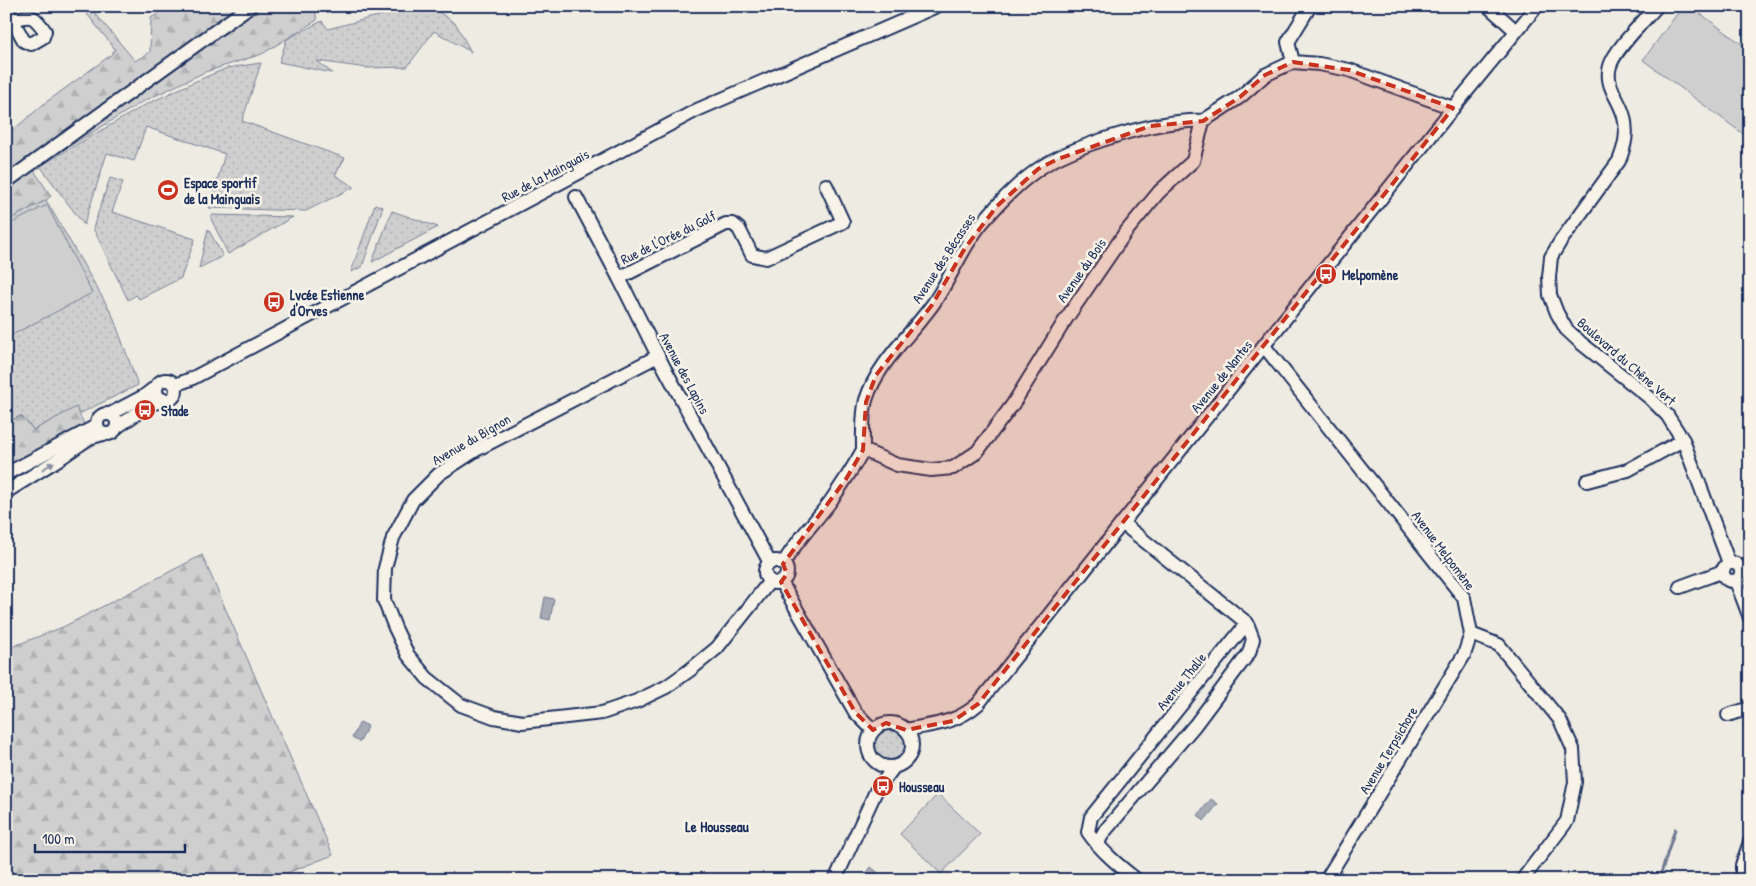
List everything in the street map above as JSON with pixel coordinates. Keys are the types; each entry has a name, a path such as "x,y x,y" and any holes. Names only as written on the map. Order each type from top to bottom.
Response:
{"street":[{"path":"6,182 250,6"},
{"name":"Rue de la Mainguais","path":"174,385 191,379 697,110 937,6"},
{"path":"1293,62 1288,42 1310,6"},
{"path":"1488,6 1516,31"},
{"name":"Avenue de Nantes","path":"906,730 953,720 978,704 1453,108 1537,6"},
{"name":"Boulevard du Chêne Vert","path":"1657,6 1614,56 1608,79 1612,92 1624,115 1625,146 1619,161 1560,242 1551,258 1550,295 1566,329 1581,344 1650,398 1667,415 1683,440 1726,568"},
{"path":"6,8 13,20"},
{"path":"1203,121 1240,97 1265,74 1293,62 1319,64 1350,70 1453,108"},
{"name":"Avenue des Bécasses","path":"863,450 866,402 876,375 932,305 981,224 1015,188 1038,169 1087,146 1150,126 1190,120 1203,121"},
{"name":"Avenue du Bois","path":"863,450 898,465 931,470 953,468 977,452 1013,404 1066,319 1125,233 1159,192 1193,161 1203,121"},
{"name":"Rue de l'Orée du Golf","path":"619,278 726,224 733,224 739,229 752,255 766,258 843,222 826,185"},
{"name":"Avenue des Lapins","path":"576,197 658,356 777,563"},
{"name":"Avenue Melpomène","path":"1264,346 1464,598 1471,634"},
{"name":"Avenue du Bignon","path":"658,356 476,450 439,474 413,500 394,538 385,568 384,600 394,628 408,655 427,678 462,705 494,717 522,722 602,713 636,701 666,687 690,670 717,648 775,582"},
{"path":"6,474 100,430 110,434 149,405 169,400 176,391 174,385 170,381 160,382 144,396 110,414 99,416 100,430"},
{"path":"157,386 156,393 163,400"},
{"path":"110,414 116,419 117,427"},
{"path":"6,492 62,457 100,430"},
{"path":"1587,481 1628,470 1683,440"},
{"path":"863,450 829,503 792,548 765,572 765,576 775,582 855,712 872,730"},
{"path":"1097,844 1104,832 1195,725 1249,653 1253,639 1247,623 1122,522"},
{"path":"775,582 786,577 787,574 777,563"},
{"path":"1680,587 1737,564 1742,573 1750,618"},
{"name":"Avenue Thalie","path":"1137,880 1111,859 1088,832 1092,817 1247,623"},
{"path":"1471,634 1499,645 1560,720 1573,750 1575,782 1567,821 1522,880"},
{"name":"Avenue Terpsichore","path":"1326,880 1464,655 1471,634"},
{"path":"1728,715 1750,708"},
{"path":"835,880 876,791 894,767 906,761 912,749 912,742 906,730 900,725 886,723 878,726 872,730 868,737 868,752 872,759 876,791"},
{"path":"872,759 882,766 894,767"},
{"path":"1742,880 1742,865 1750,842"}],"highlighted area":[{"path":"1293,62 1349,70 1453,108 978,704 953,721 906,730 886,723 873,730 855,712 781,582 787,574 783,564 846,479 863,450 866,402 876,375 932,305 965,248 997,206 1038,169 1058,159 1150,126 1203,121 1240,97 1265,75"}],"green space":[{"path":"85,6 89,6 135,61 150,52 151,18 171,6 314,6 317,20 262,54 205,72 142,102 33,169 51,196 6,221 6,136 45,103 111,55 115,49 83,9"},
{"path":"1683,6 1690,6 1750,50 1750,139 1643,60"},
{"path":"432,7 456,24 471,52 434,31 407,67 367,68 317,61 332,73 279,62 287,39 322,21 328,29 393,12"},
{"path":"261,63 242,121 345,158 335,175 354,187 306,211 209,208 225,154 146,127 134,161 107,153 84,225 40,166 145,105 194,82 227,68"},
{"path":"110,178 123,182 112,212 195,239 181,278 139,299 136,295 128,300 93,228"},
{"path":"46,200 112,314 138,385 79,414 75,408 34,430 21,416 6,423 6,221"},
{"path":"375,204 383,207 362,267 351,272"},
{"path":"47,205 92,293 6,338 6,226"},
{"path":"392,211 438,227 372,262"},
{"path":"212,215 293,217 228,254 211,219"},
{"path":"208,229 223,256 199,268"},
{"path":"76,407 94,445 6,495 6,423 21,416 34,430"},
{"path":"202,555 333,855 269,880 6,880 6,649 63,627"},
{"path":"890,727 903,733 909,746 903,759 890,765 877,759 871,746 877,733"},
{"path":"938,794 980,834 941,874 900,834"}],"shaded area":[{"path":"545,597 554,599 550,620 541,618"},
{"path":"360,722 368,726 360,742 352,738"},
{"path":"1211,799 1218,804 1204,821 1198,815"},
{"path":"871,867 887,880 861,880"}],"waterway":[{"path":"1659,880 1675,829"}],"place":[{"name":"Espace sportif de la Mainguais","path":"168,190"},
{"name":"Melpomène","path":"1326,274"},
{"name":"Lycée Estienne d'Orves","path":"274,302"},
{"name":"Stade","path":"145,410"},
{"name":"Housseau","path":"883,786"}],"district":[{"name":"Le Housseau","path":"717,826"}]}
